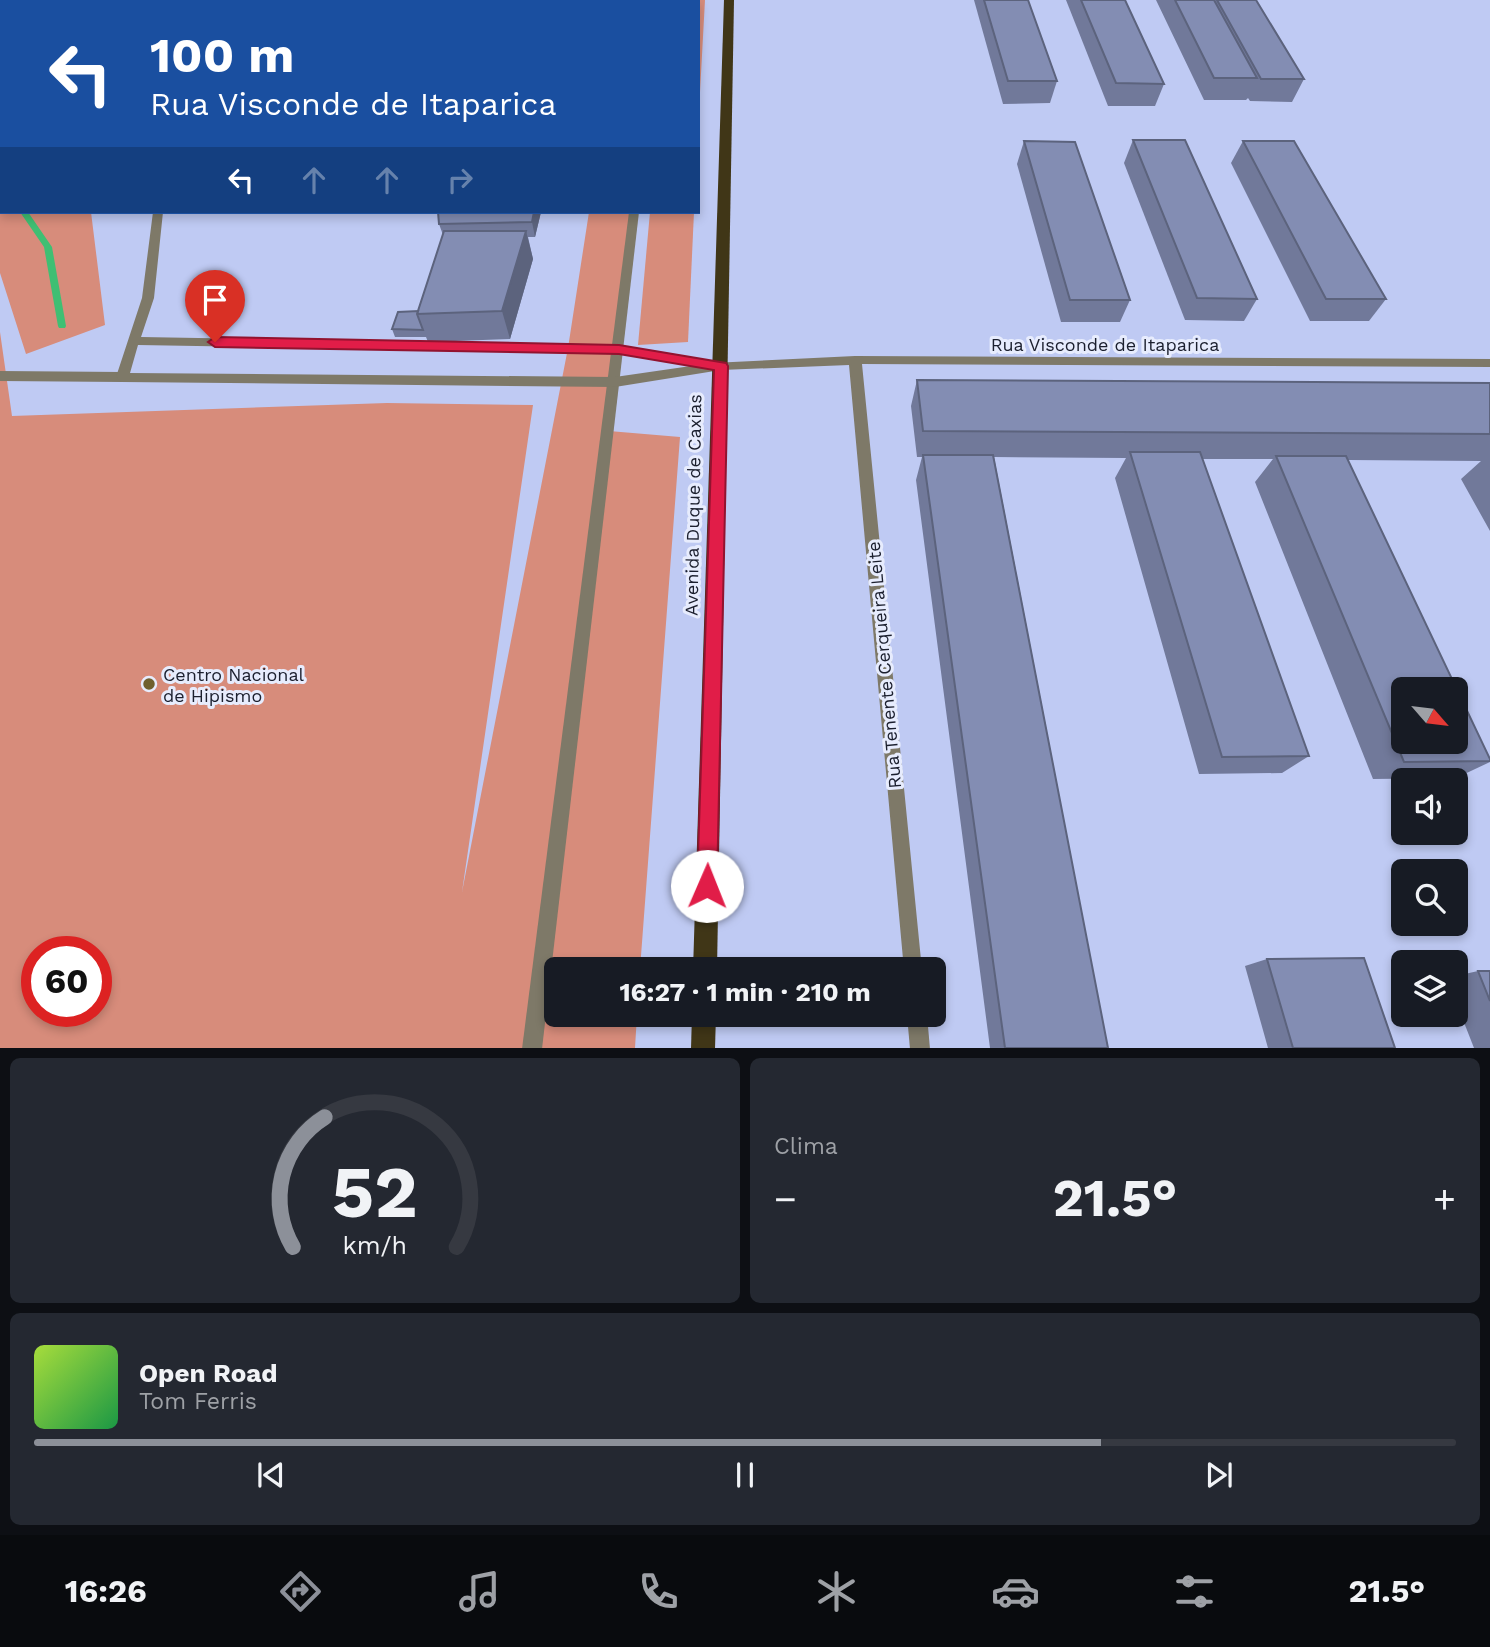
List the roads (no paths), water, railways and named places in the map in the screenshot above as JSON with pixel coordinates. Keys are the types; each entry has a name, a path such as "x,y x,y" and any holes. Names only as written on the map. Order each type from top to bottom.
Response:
{"main road":[{"name":"Avenida Duque de Caxias","path":"705,957 729,0"},
{"path":"703,1048 704,1027"}],"street":[{"path":"122,377 150,289 158,214"},
{"path":"532,1048 634,214"},
{"name":"Rua Visconde de Itaparica","path":"133,341 619,349 721,366"},
{"name":"Rua Visconde de Itaparica","path":"0,376 615,382 721,366 855,360 1490,363"},
{"name":"Rua Tenente Cerqueira Leite","path":"855,360 912,957"},
{"path":"918,1027 920,1048"}],"waterway":[{"path":"25,214 48,247 62,326"}],"place":[{"name":"Centro Nacional de Hipismo","path":"149,684"}]}
